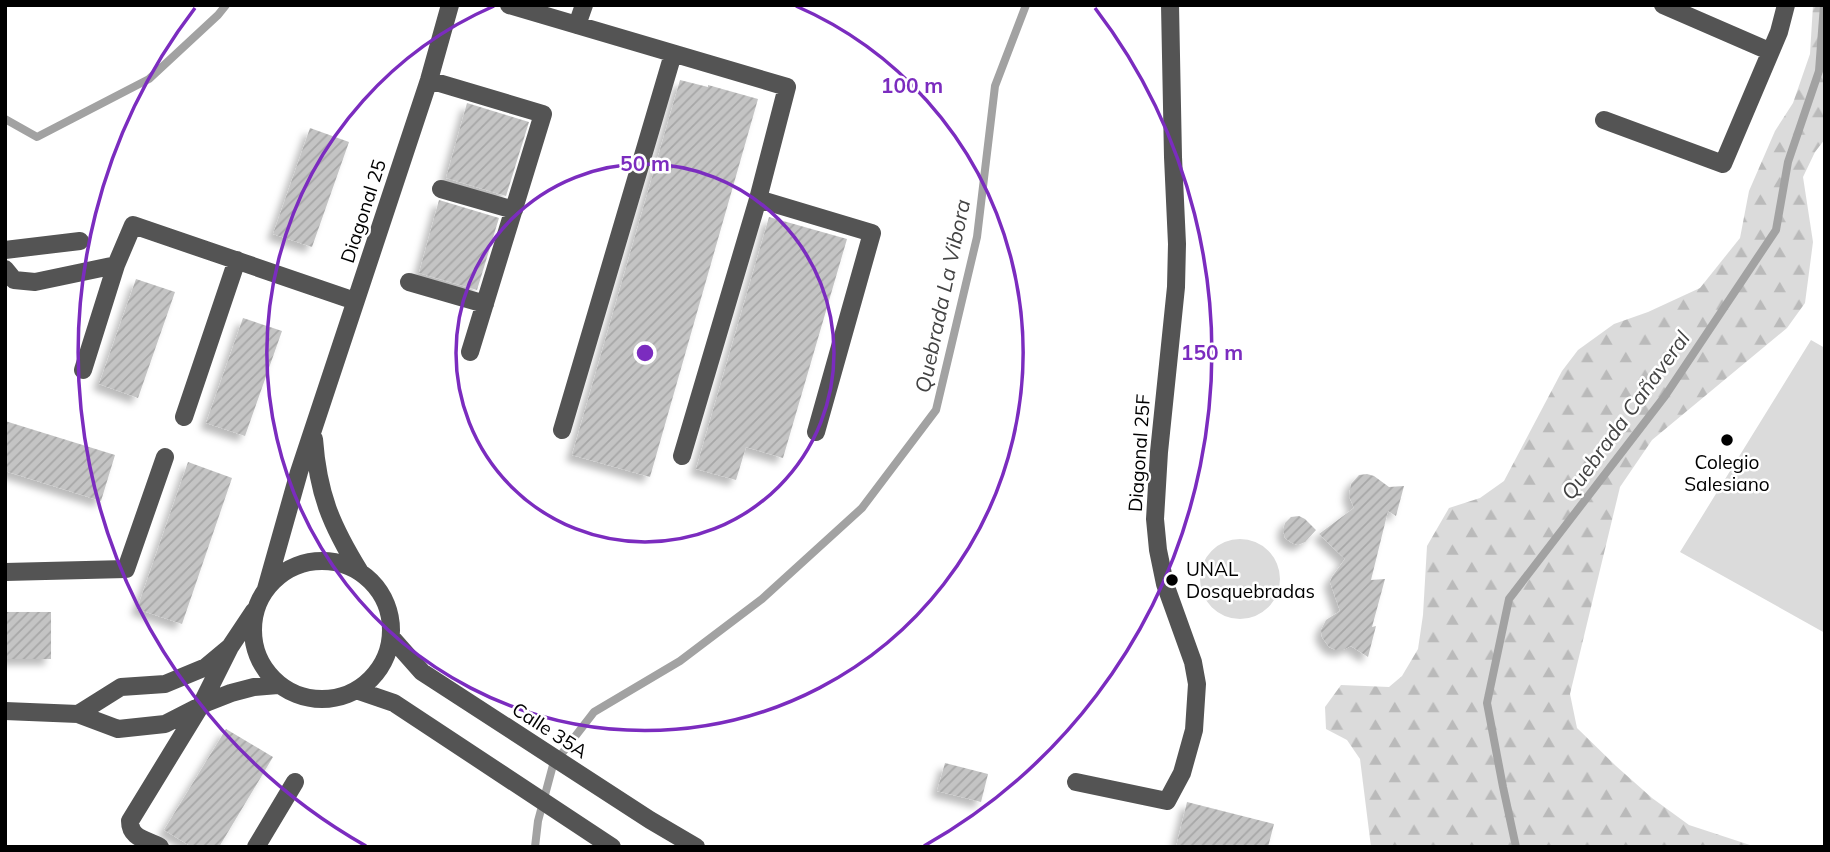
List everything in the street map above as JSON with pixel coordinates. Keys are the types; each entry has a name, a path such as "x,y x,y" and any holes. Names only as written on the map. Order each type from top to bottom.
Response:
{"street":[{"name":"Diagonal 25","path":"266,589 299,472 429,80 450,5"},
{"path":"509,5 787,88 758,199 682,456"},
{"path":"577,25 584,5"},
{"name":"Diagonal 25F","path":"1076,782 1167,801 1182,773 1194,730 1197,684 1193,662 1165,584 1155,519 1176,287 1170,5"},
{"path":"1663,5 1769,51"},
{"path":"1604,120 1723,164 1779,32 1786,5"},
{"path":"562,430 673,54"},
{"path":"429,80 543,114 470,352"},
{"path":"441,188 514,210"},
{"path":"758,199 872,233 816,432"},
{"path":"83,370 116,265 133,225 355,301"},
{"path":"5,250 80,241"},
{"path":"184,417 237,260"},
{"path":"5,269 14,280 35,282 116,265"},
{"path":"409,282 485,304"},
{"name":"Diagonal 25","path":"313,429 316,468 325,505 340,540 360,572"},
{"path":"5,572 126,569 165,457"},
{"path":"160,847 134,835 130,830 130,821 201,705 230,647 266,589 281,574 300,565 321,561 341,564 360,572 374,584 385,601 390,618 390,637 385,658 373,677 356,690 337,698 316,699 296,695 278,685 264,669 255,649 252,628 257,607"},
{"name":"Calle 35A","path":"390,637 422,672 696,847"},
{"path":"78,714 121,687 165,684 206,667 230,647"},
{"path":"5,711 78,714 118,729 165,724 231,693 278,685"},
{"path":"356,690 394,704 612,847"},
{"path":"256,847 295,782"}],"green space":[{"path":"1813,5 1825,5 1825,139 1815,152 1803,177 1813,242 1805,303 1787,328 1652,440 1620,487 1570,694 1577,728 1652,798 1689,825 1756,847 1371,847 1360,759 1347,740 1326,729 1325,707 1341,685 1389,687 1402,676 1418,649 1427,546 1449,508 1480,498 1504,481 1562,371 1578,350 1614,324 1700,288 1740,238 1749,191 1775,131 1793,103 1810,54"},
{"path":"1811,340 1825,348 1825,633 1680,552"},
{"path":"1240,539 1255,542 1268,551 1277,564 1280,579 1277,594 1268,607 1255,616 1240,619 1225,616 1212,607 1203,594 1200,579 1203,564 1212,551 1225,542"}],"building":[{"path":"680,80 758,99 650,477 572,455"},
{"path":"467,103 529,122 506,196 446,178"},
{"path":"310,128 349,142 312,247 273,234"},
{"path":"439,200 499,218 477,290 419,273"},
{"path":"769,217 847,239 783,458 746,447 736,480 696,469"},
{"path":"136,279 175,292 138,398 99,384"},
{"path":"243,318 282,331 245,436 206,423"},
{"path":"5,421 115,455 101,501 5,471"},
{"path":"188,462 232,478 182,624 137,609"},
{"path":"1367,474 1389,487 1404,486 1396,516 1388,511 1371,580 1385,579 1372,627 1376,626 1368,657 1351,646 1343,650 1329,647 1322,637 1321,630 1326,620 1340,611 1330,582 1345,559 1319,534 1354,508 1349,496 1351,484 1359,475"},
{"path":"1299,516 1316,530 1305,542 1298,545 1285,538 1283,530 1291,517"},
{"path":"5,612 51,612 51,659 5,659"},
{"path":"226,729 273,757 219,847 192,847 164,830"},
{"path":"945,763 988,774 981,802 937,791"},
{"path":"1187,802 1274,824 1268,847 1176,847"}],"waterway":[{"path":"5,119 37,137 149,79 226,5"},
{"name":"Quebrada La Vibora","path":"535,847 538,821 553,765 594,712 680,661 762,599 862,508 936,410 977,237 995,86 1026,5"},
{"name":"Quebrada Cañaveral","path":"1516,847 1487,703 1509,599 1665,396 1776,230 1788,162 1819,71 1824,5"}],"place":[{"name":"Colegio Salesiano","path":"1727,440"},
{"name":"UNAL Dosquebradas","path":"1172,580"}]}
